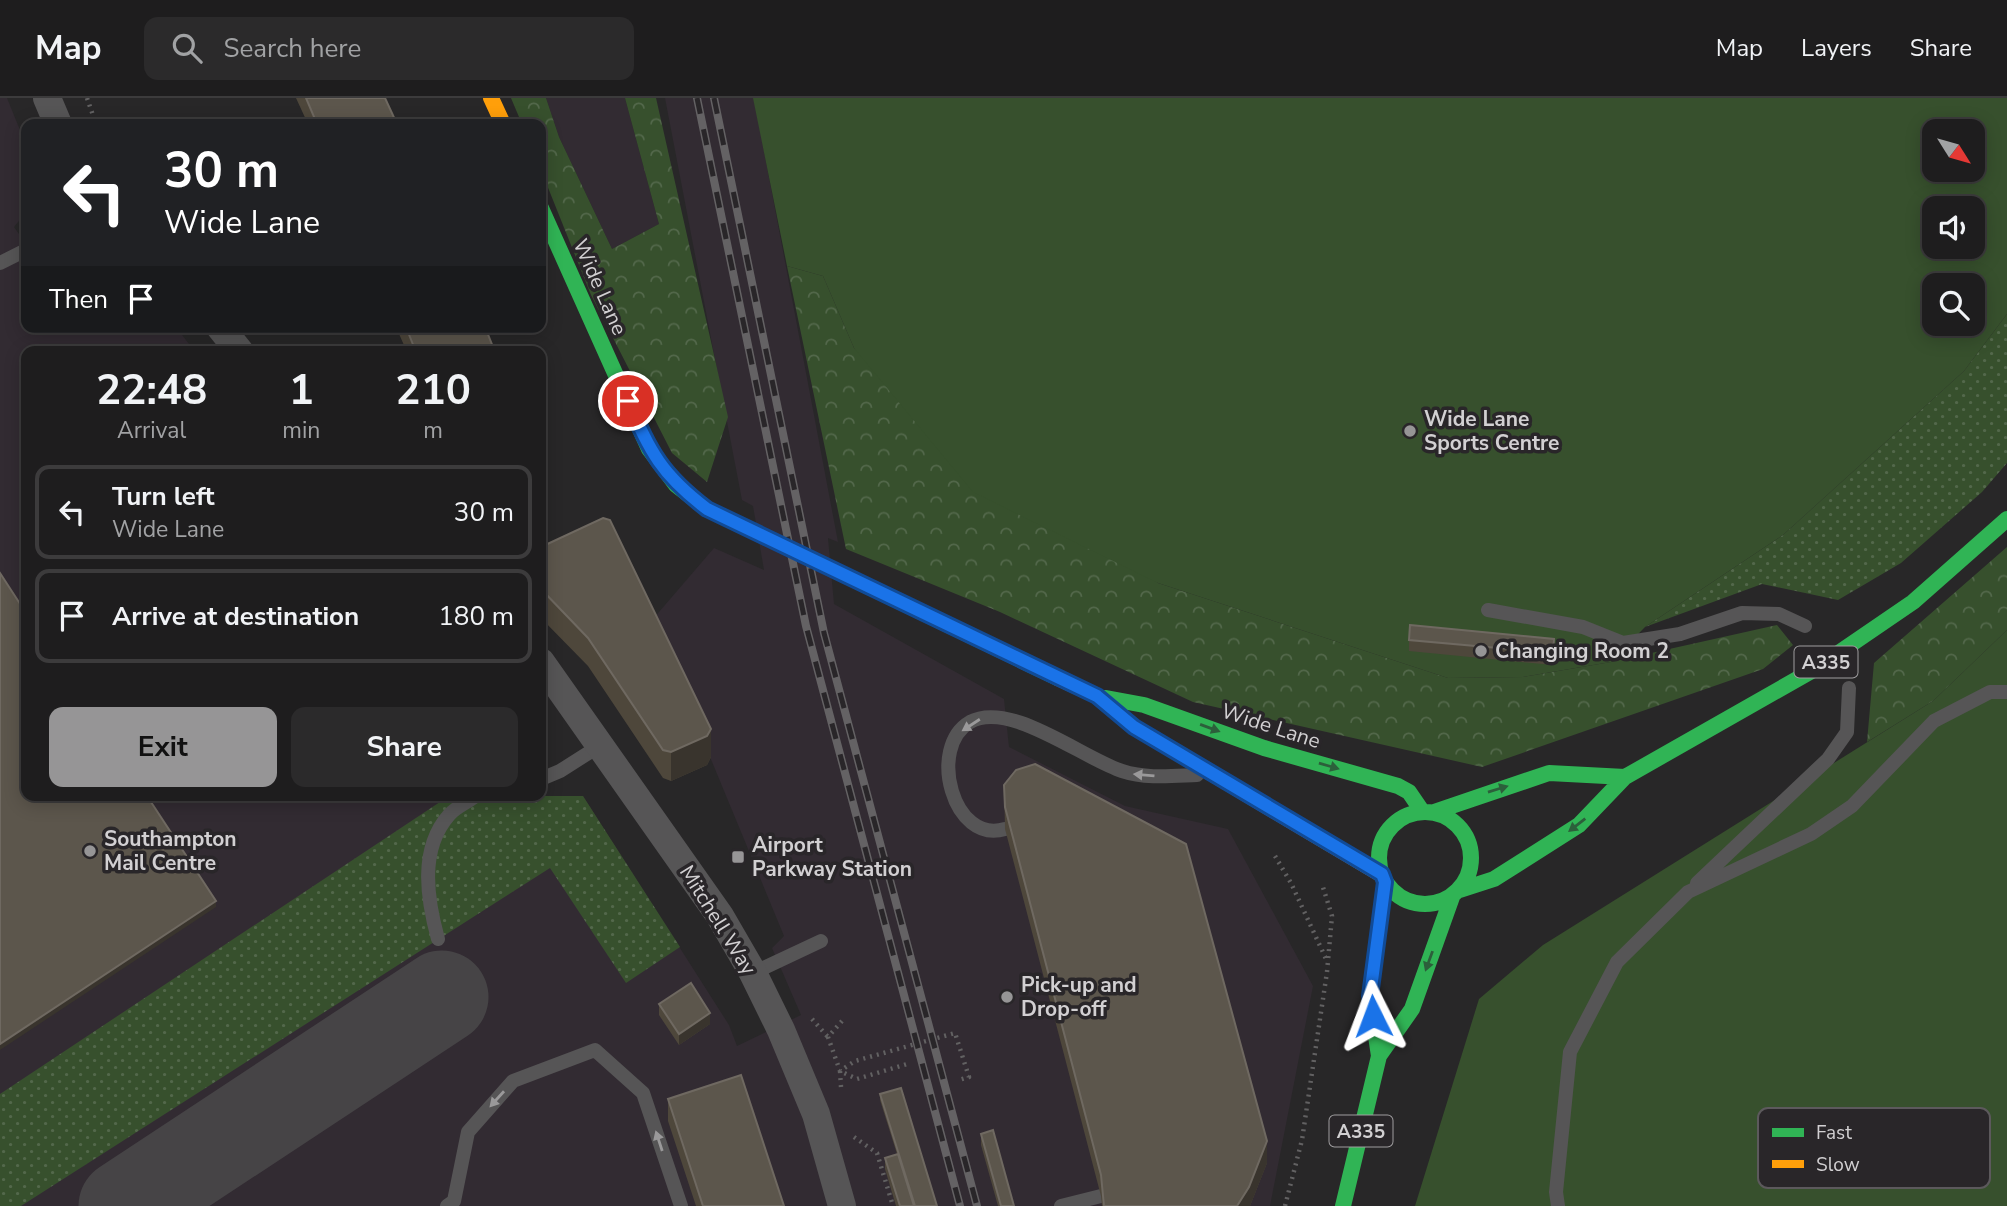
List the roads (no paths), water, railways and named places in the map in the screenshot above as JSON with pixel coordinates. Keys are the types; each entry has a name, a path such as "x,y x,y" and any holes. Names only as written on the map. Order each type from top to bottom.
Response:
{"main road":[{"path":"491,98 501,119"},
{"name":"Wide Lane","path":"546,219 649,449 676,485 707,509 1097,696 1144,705 1264,748 1398,786 1409,792 1428,811"},
{"name":"A335","path":"1343,1206 1379,1056 1412,1009 1456,893 1494,879 1579,825 1625,777 1815,669 1913,602 2007,519"},
{"name":"Wide Lane","path":"1097,696 1134,727 1383,878"},
{"path":"1428,811 1447,816 1467,837 1472,864 1456,893 1422,905 1394,893 1383,878 1380,846 1386,833 1396,822 1428,811 1466,799 1549,774 1625,777"},
{"name":"A335","path":"1379,1056 1370,996 1383,878"}],"street":[{"path":"47,98 56,119"},
{"name":"Mitchell Way","path":"546,669 720,916 753,973 781,1030 816,1114 842,1206"}],"lane":[{"path":"0,263 21,252"},
{"path":"1488,610 1583,627 1623,643 1680,634 1742,612 1779,614 1805,626"},
{"path":"1558,1206 1556,1192 1570,1052 1618,962 1828,760 1847,732 1849,688"},
{"path":"1688,892 1811,834 1852,806 1934,721 1990,692 2007,692"},
{"path":"1004,829 993,832 977,826 952,798 949,779 949,757 956,737 968,723 989,716 1010,718 1120,771 1140,776 1212,775"},
{"path":"546,777 601,745"},
{"path":"438,939 427,880 436,834 451,813 469,801"},
{"path":"753,973 821,941"},
{"path":"453,1204 467,1132 513,1081 594,1050 643,1093 681,1206"},
{"path":"1061,1206 1101,1196"}],"railway":[{"path":"697,98 806,626 960,1206"},
{"path":"714,98 824,633 977,1206"}],"place":[{"name":"Wide Lane Sports Centre","path":"1410,431"},
{"name":"Changing Room 2","path":"1481,651"},
{"name":"Southampton Mail Centre","path":"90,851"},
{"name":"Airport Parkway Station","path":"738,857"},
{"name":"Pick-up and Drop-off","path":"1007,997"}]}
